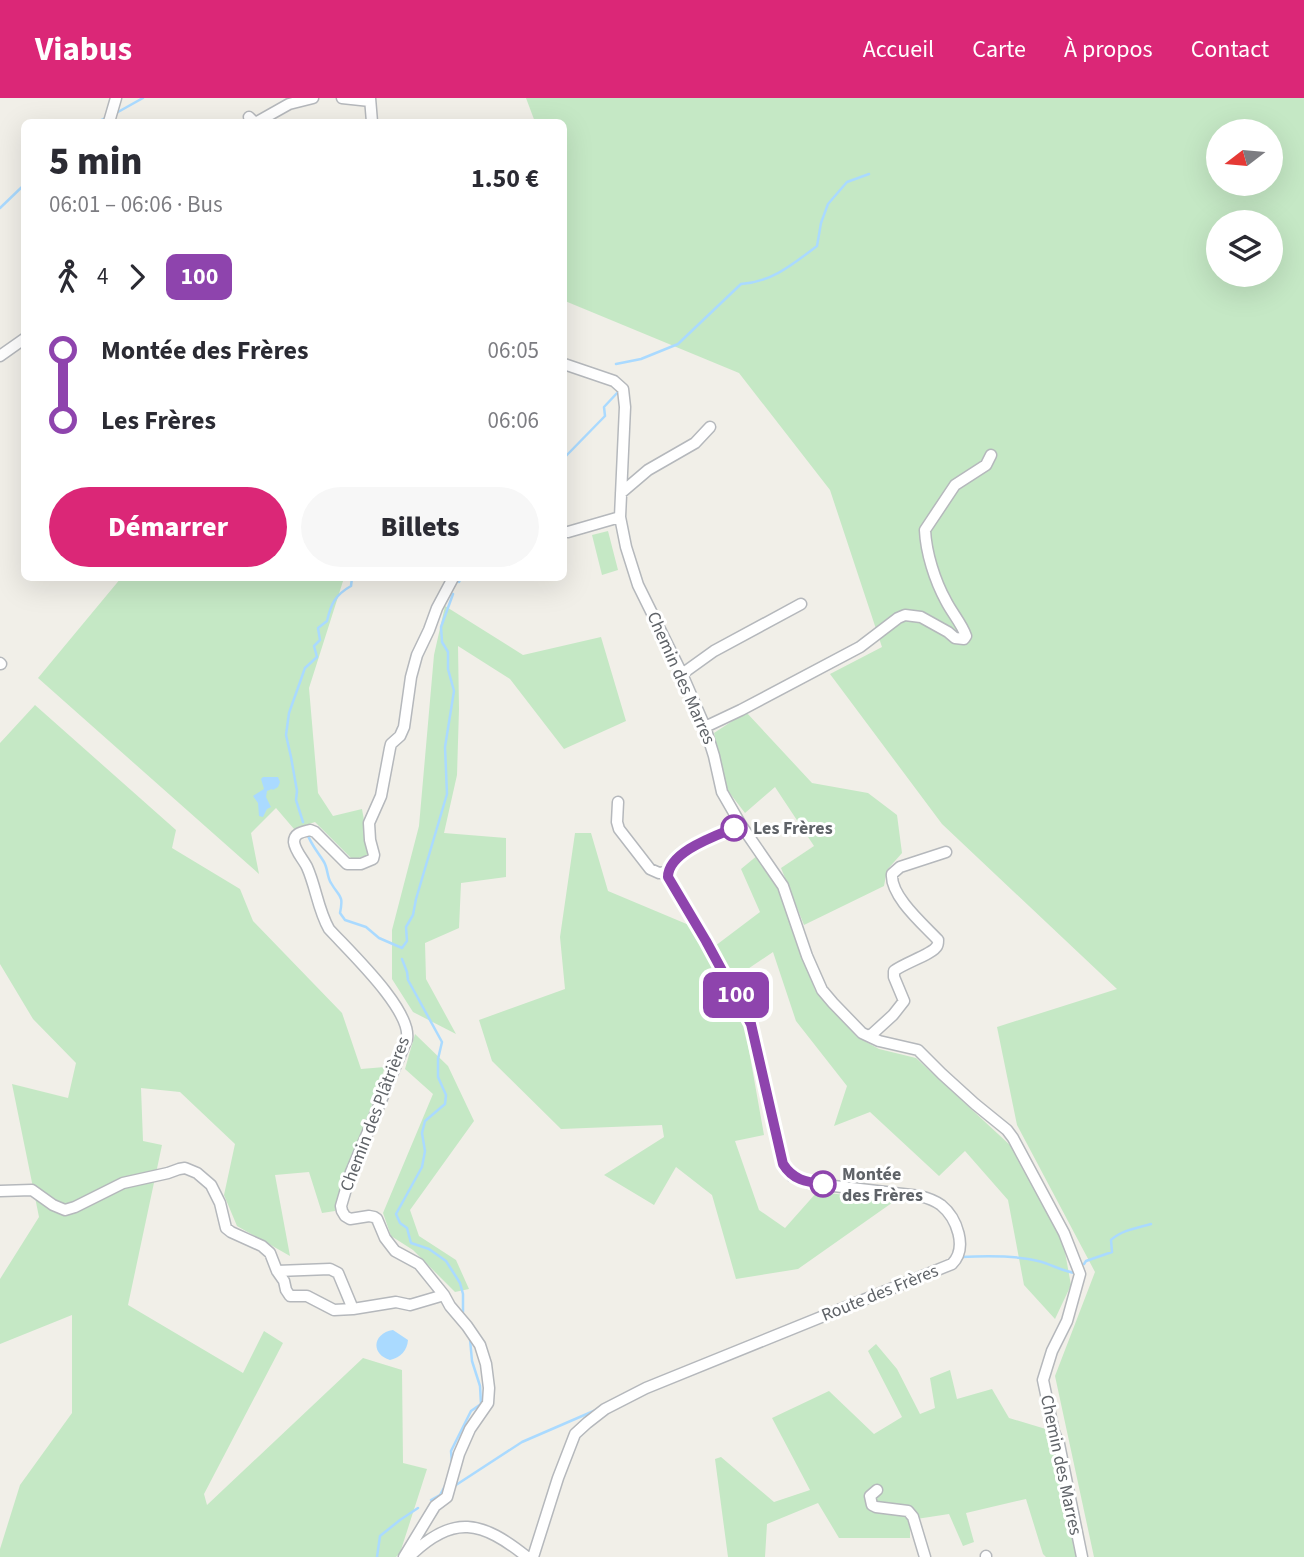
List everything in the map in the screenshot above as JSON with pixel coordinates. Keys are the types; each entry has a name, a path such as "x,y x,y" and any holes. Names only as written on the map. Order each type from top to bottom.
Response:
{"street":[{"path":"110,119 116,98"},
{"path":"261,119 289,104 313,98"},
{"path":"342,98 370,99 372,119"},
{"path":"0,356 21,341"},
{"name":"Chemin des Marres","path":"567,368 614,381 623,389 625,407 620,517 638,585 705,727 722,792 783,886 807,956 822,990 862,1033 879,1041 918,1050 1007,1130 1064,1233 1080,1274 1067,1321 1052,1351 1043,1380 1082,1557"},
{"path":"621,493 648,470 695,443 710,427"},
{"path":"705,727 860,647 905,615 921,617 955,638 964,639 964,630 938,582 925,530 955,485 986,465 991,455"},
{"path":"568,532 620,517"},
{"name":"Chemin des Plâtrières","path":"406,1557 435,1506 447,1497 459,1454 470,1429 488,1403 486,1364 481,1345 419,1264 395,1251 374,1217 350,1219 342,1211 351,1172 408,1033 404,1019 389,995 324,921 307,866 294,840 296,835 310,830 347,864 361,864 373,859 369,823 381,796 391,744 400,736 404,727 417,655 451,581"},
{"path":"682,674 714,651 801,604"},
{"path":"618,803 617,822 620,829 649,869 659,873 668,872 677,858 704,841 741,825"},
{"path":"870,1037 904,1001 894,971 934,950 938,940 898,894 891,880 892,874 900,867 946,852"},
{"name":"Route des Frères","path":"533,1557 575,1434 605,1409 646,1388 952,1264 958,1258 960,1249 960,1239 951,1217 942,1206 931,1199 808,1183 787,1171 783,1164 751,1024 668,877 668,872"},
{"path":"0,1191 32,1190 65,1210 123,1183 185,1168 197,1173 211,1185 220,1203 226,1228 262,1246 270,1253 290,1296 307,1296 334,1310 396,1302 410,1305 444,1295"},
{"path":"277,1271 335,1270 353,1309"},
{"path":"877,1490 870,1496 872,1505 908,1511 913,1517 925,1557"},
{"path":"406,1557 423,1543 451,1527 482,1528 507,1541 527,1557"}],"green space":[{"path":"526,98 1304,98 1304,1557 1094,1557 1055,1376 1095,1272 1017,1125 997,1027 1117,989 942,824 830,674 882,647 830,490 739,373 567,302 567,119 534,119"},
{"path":"608,531 618,570 602,575 592,535"},
{"path":"119,581 343,581 309,688 318,793 333,816 362,809 370,854 353,860 315,822 294,829 276,808 251,833 259,874 38,678"},
{"path":"445,606 523,655 601,637 626,721 564,749 510,679 458,646 457,775 444,833 506,838 506,877 461,883 459,928 425,943 426,979 456,1034 413,1012 392,979 392,930 419,826 434,655"},
{"path":"35,705 176,830 172,848 240,889 253,921 342,1013 361,1069 385,1067 335,1211 322,1213 309,1172 275,1175 290,1256 237,1226 224,1195 235,1144 180,1092 141,1088 143,1141 162,1145 128,1305 243,1373 264,1331 283,1343 204,1494 207,1505 363,1358 402,1370 403,1463 427,1469 400,1553 396,1557 0,1557 0,1549 20,1485 72,1413 72,1315 0,1344 0,1279 39,1217 12,1084 68,1098 76,1063 33,1019 0,964 0,743"},
{"path":"746,712 812,783 868,793 897,815 902,853 887,870 884,886 804,925 781,868 814,846 775,787 745,813 725,787 714,733"},
{"path":"575,833 591,833 608,891 689,925 745,1028 764,1135 735,1141 759,1210 785,1228 817,1192 896,1200 798,1269 736,1279 712,1195 676,1167 654,1205 604,1175 664,1137 662,1125 561,1129 492,1061 479,1020 565,989 560,937"},
{"path":"758,855 779,887 815,990 857,1037 879,1049 916,1058 1011,1146 1063,1241 1071,1285 1055,1319 1024,1285 1008,1200 965,1151 939,1176 870,1112 834,1126 847,1086 796,1021 773,952 733,979 715,946 760,912 741,869"},
{"path":"415,1034 448,1066 474,1121 410,1210 419,1236 456,1260 469,1289 455,1292 413,1250 391,1236 383,1213 433,1094 405,1069"},
{"path":"876,1344 897,1369 920,1414 935,1408 930,1378 950,1370 957,1399 992,1389 1009,1418 1049,1430 1079,1557 1046,1557 1043,1554 1026,1499 966,1513 974,1542 963,1546 949,1514 910,1520 910,1538 839,1538 818,1503 767,1524 765,1557 728,1557 715,1459 721,1457 774,1502 810,1490 772,1418 829,1391 874,1434 902,1417 868,1351"}],"water":[{"path":"278,777 280,782 278,787 267,791 266,797 271,807 263,817 259,816 258,803 253,796 264,789 261,779"},
{"path":"393,1330 408,1340 403,1353 390,1360 379,1353 376,1344 381,1335"}],"waterway":[{"path":"118,112 143,98"},
{"path":"616,364 641,359 678,344 741,284 772,276 808,253 817,246 828,204 847,182 869,174"},
{"path":"0,208 21,188"},
{"path":"567,455 605,416 604,407 618,392"},
{"path":"303,822 296,800 297,791 286,735 289,713 305,668 317,657 314,646 320,640 318,628 327,621 332,605 337,597 351,586 352,581"},
{"path":"307,833 340,896 340,913 345,920 366,927 379,938 402,948 407,941 406,927 413,915 447,794 445,747 454,691 441,627 453,594"},
{"path":"402,959 408,980 442,1042 438,1077 446,1095 445,1104 425,1121 422,1133 425,1151 422,1167 396,1214 400,1223 407,1228 411,1243 429,1249 446,1261 460,1283 463,1312"},
{"path":"1084,1264 1112,1252 1111,1240 1120,1234 1151,1224"},
{"path":"961,1257 1030,1259 1075,1273"},
{"path":"452,1465 451,1451 471,1411 481,1404 470,1339"},
{"path":"456,1485 522,1442 596,1410"},
{"path":"431,1500 440,1495 446,1484"},
{"path":"377,1557 380,1536 418,1508"}],"bus line":[{"name":"100","path":"734,828 704,841 677,858 669,869 668,877 751,1024 783,1164 792,1176 798,1179 823,1184"}],"place":[{"name":"Les Frères","path":"734,828"},
{"name":"Montée des Frères","path":"823,1184"}]}
